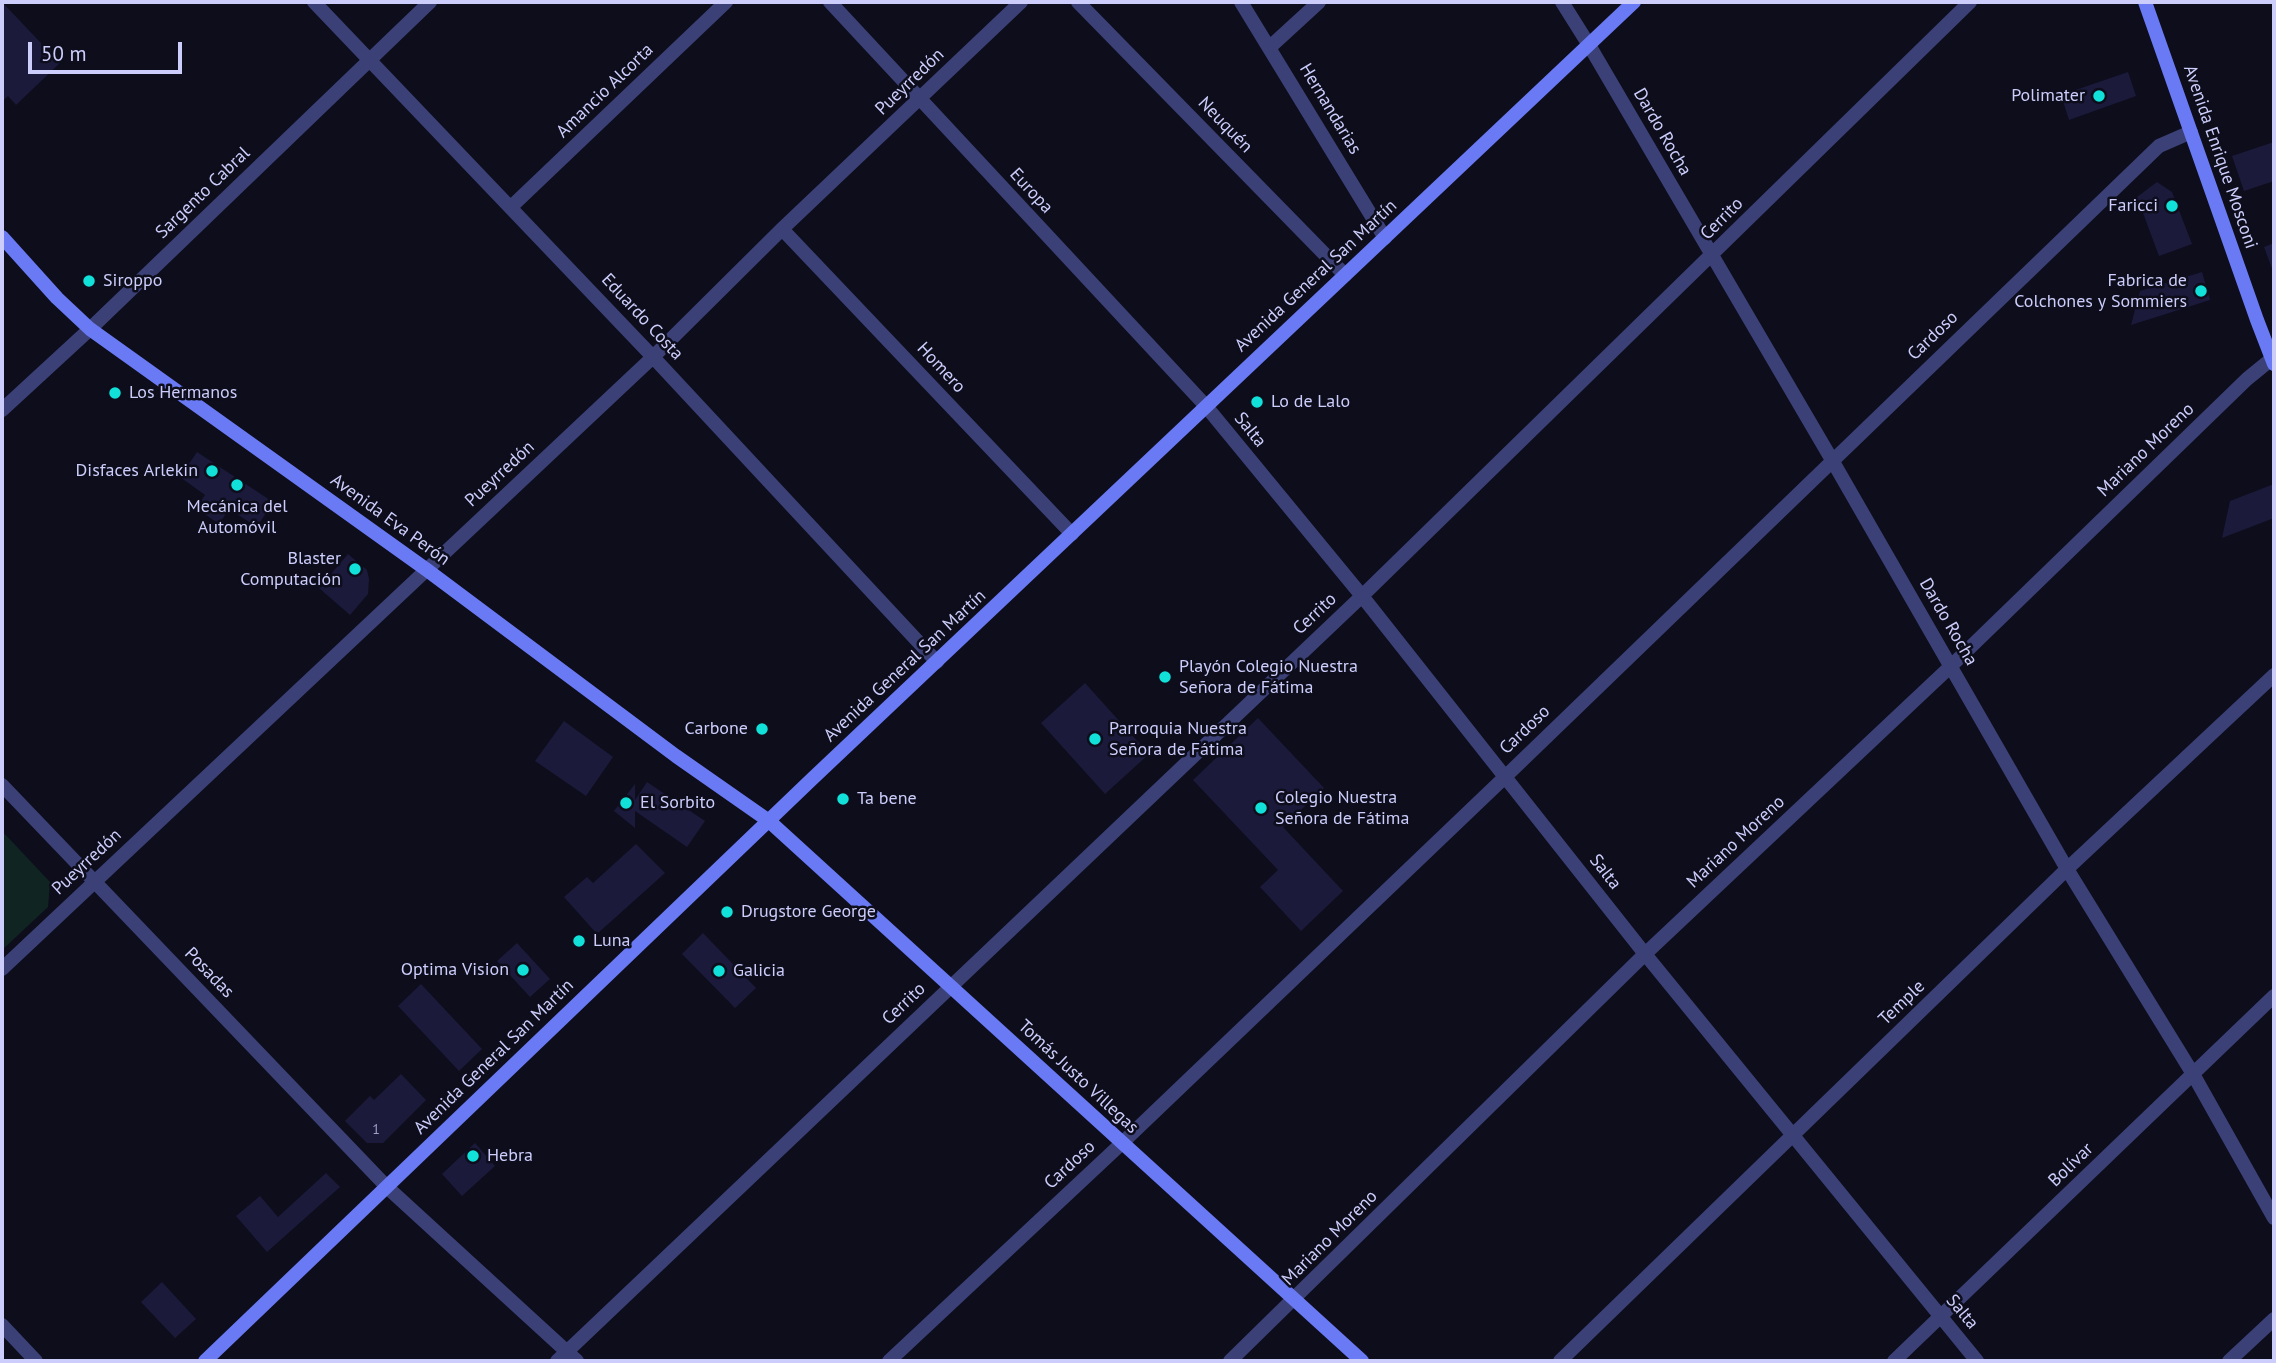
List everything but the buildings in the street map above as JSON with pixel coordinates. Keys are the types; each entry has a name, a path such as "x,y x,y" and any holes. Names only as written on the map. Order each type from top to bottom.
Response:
{"main road":[{"name":"Avenida General San Martín","path":"205,1361 1205,405 1634,2"},
{"name":"Avenida Enrique Mosconi","path":"2145,2 2256,320 2274,360"},
{"name":"Avenida Eva Perón","path":"2,237 57,298 90,329 427,570 676,756 768,821"},
{"name":"Tomás Justo Villegas","path":"768,821 1362,1361"}],"street":[{"name":"Eduardo Costa","path":"314,2 653,356 937,662"},
{"name":"Sargento Cabral","path":"2,410 430,2"},
{"name":"Amancio Alcorta","path":"511,207 726,2"},
{"name":"Europa","path":"830,2 1205,405"},
{"name":"Pueyrredón","path":"2,969 653,356 1021,2"},
{"name":"Neuquén","path":"1078,2 1345,275"},
{"name":"Hernandarias","path":"1241,2 1385,237"},
{"path":"1270,47 1318,2"},
{"name":"Dardo Rocha","path":"1562,2 1832,460 2067,869 2193,1074 2274,1218"},
{"name":"Cerrito","path":"567,1358 950,986 1362,596 1970,2"},
{"name":"Cardoso","path":"889,1361 1121,1144 1506,776 2159,146 2191,132"},
{"name":"Homero","path":"782,229 1072,534"},
{"name":"Mariano Moreno","path":"1230,1361 1645,954 1951,666 2237,388 2274,360"},
{"name":"Salta","path":"1205,405 1362,596 1645,954 1977,1361"},
{"name":"Temple","path":"1560,1361 2067,869 2274,675"},
{"name":"Posadas","path":"2,785 388,1188 567,1358"},
{"name":"Bolívar","path":"1894,1361 2274,996"},
{"path":"2229,1361 2274,1319"},
{"path":"2,1325 36,1361"}],"green space":[{"path":"2,831 50,882 48,907 2,950"}],"place":[{"name":"Polimater","path":"2099,96"},
{"name":"Faricci","path":"2172,206"},
{"name":"Siroppo","path":"89,281"},
{"name":"Fabrica de Colchones y Sommiers","path":"2201,291"},
{"name":"Los Hermanos","path":"115,393"},
{"name":"Lo de Lalo","path":"1257,402"},
{"name":"Disfaces Arlekin","path":"212,471"},
{"name":"Mecánica del Automóvil","path":"237,485"},
{"name":"Blaster Computación","path":"355,569"},
{"name":"Playón Colegio Nuestra Señora de Fátima","path":"1165,677"},
{"name":"Carbone","path":"762,729"},
{"name":"Parroquia Nuestra Señora de Fátima","path":"1095,739"},
{"name":"Ta bene","path":"843,799"},
{"name":"El Sorbito","path":"626,803"},
{"name":"Colegio Nuestra Señora de Fátima","path":"1261,808"},
{"name":"Drugstore George","path":"727,912"},
{"name":"Luna","path":"579,941"},
{"name":"Optima Vision","path":"523,970"},
{"name":"Galicia","path":"719,971"},
{"name":"Hebra","path":"473,1156"}]}
